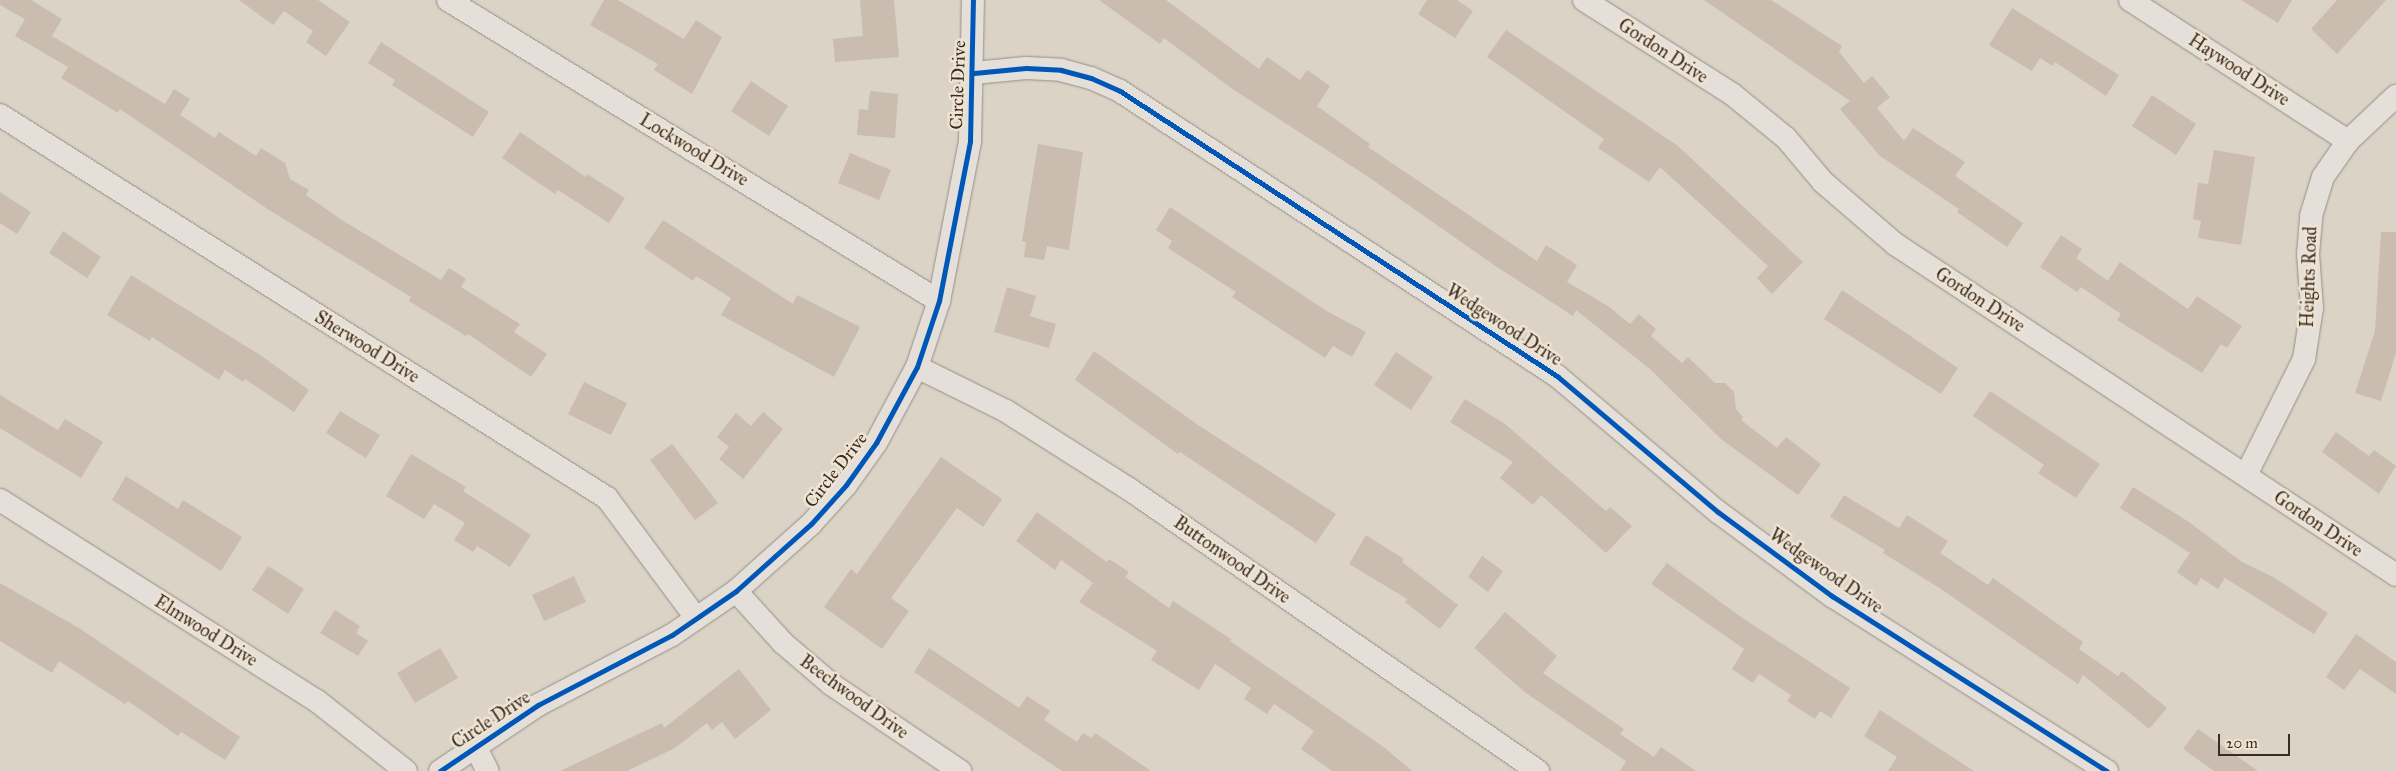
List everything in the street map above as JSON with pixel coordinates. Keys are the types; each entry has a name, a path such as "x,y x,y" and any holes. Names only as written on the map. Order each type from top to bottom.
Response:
{"street":[{"name":"Lockwood Drive","path":"448,0 939,301"},
{"name":"Circle Drive","path":"440,771 474,746 538,705 672,635 736,591 811,524 846,485 876,442 917,368 939,301 970,141 974,73 973,0"},
{"name":"Gordon Drive","path":"1584,0 1732,94 1786,138 1823,182 1895,244 2396,576"},
{"name":"Haywood Drive","path":"2130,0 2348,141"},
{"name":"Wedgewood Drive","path":"974,73 1026,68 1061,70 1091,78 1120,91 1557,376 1718,512 1832,596 2107,771"},
{"name":"Heights Road","path":"2246,475 2304,359 2312,308 2308,254 2311,216 2323,177 2348,141 2396,96"},
{"name":"Sherwood Drive","path":"0,115 607,498 696,618"},
{"name":"Buttonwood Drive","path":"917,368 1006,411 1129,489 1538,771"},
{"name":"Elmwood Drive","path":"0,500 317,701 406,771"},
{"name":"Beechwood Drive","path":"736,591 783,643 831,684 960,771"},
{"path":"474,746 488,771"}],"building":[{"path":"0,0 31,0 62,19 52,36 165,104 174,89 190,99 180,115 215,138 219,132 256,156 261,148 285,163 290,179 309,190 306,195 342,220 441,280 449,268 466,279 461,287 520,324 514,332 547,354 531,377 468,334 466,336 409,301 411,297 269,210 120,109 118,113 61,78 68,67 15,36 25,19 0,5"},
{"path":"239,0 318,0 350,22 326,56 306,42 313,31 284,11 273,25"},
{"path":"604,0 618,0 684,39 696,20 722,37 692,94 654,70 658,64 590,25"},
{"path":"860,0 894,0 899,57 835,62 833,39 863,36"},
{"path":"1099,0 1166,0 1259,69 1267,57 1300,80 1307,70 1330,86 1317,106 1370,144 1368,147 1537,261 1546,245 1577,265 1567,282 1608,306 1630,324 1639,314 1656,329 1651,336 1682,363 1688,357 1715,383 1725,383 1734,392 1736,409 1743,417 1741,420 1777,448 1786,437 1821,464 1798,495 1721,439 1651,370 1576,310 1573,316 1494,265 1367,176 1231,88 1164,38 1160,44"},
{"path":"1427,0 1457,0 1473,11 1455,38 1418,14"},
{"path":"1704,0 1771,0 1842,46 1839,52 1864,83 1872,76 1890,97 1877,108 1904,141 1913,128 1965,162 1955,176 2023,223 2007,247 1957,212 1959,209 1880,156 1840,109 1850,101"},
{"path":"2241,0 2292,0 2278,23"},
{"path":"2337,0 2386,0 2337,54 2311,29"},
{"path":"2012,8 2119,75 2106,96 2055,62 2053,66 2040,58 2032,71 1989,45"},
{"path":"1506,30 1678,146 1803,262 1772,294 1757,278 1768,266 1660,167 1649,182 1598,148 1604,139 1487,57"},
{"path":"381,42 489,112 473,137 392,85 395,80 368,63"},
{"path":"751,81 788,106 769,136 731,111"},
{"path":"870,91 898,94 895,138 857,135 859,109 868,110"},
{"path":"2152,95 2196,124 2176,155 2132,126"},
{"path":"520,132 586,177 587,174 625,198 609,223 558,190 555,194 502,158"},
{"path":"1038,144 1083,152 1069,250 1047,246 1044,260 1024,257 1026,242 1022,241"},
{"path":"2214,150 2255,157 2241,245 2198,238 2201,221 2193,219 2198,183 2208,184"},
{"path":"850,153 891,170 879,200 838,183"},
{"path":"0,192 31,212 17,234 0,223"},
{"path":"1170,207 1325,310 1366,332 1352,357 1333,346 1325,358 1232,297 1236,292 1168,248 1172,241 1156,230"},
{"path":"663,220 793,304 797,295 860,327 834,377 721,315 731,298 696,276 693,281 644,248"},
{"path":"63,231 101,257 87,278 49,253"},
{"path":"2381,232 2396,232 2396,353 2381,401 2355,393 2375,331"},
{"path":"2061,235 2082,249 2076,258 2108,281 2120,262 2188,309 2197,296 2242,326 2227,348 2221,344 2202,373 2117,320 2121,314 2081,287 2077,292 2040,267"},
{"path":"131,275 260,355 309,390 294,412 245,379 243,382 225,370 219,380 152,337 150,341 107,315"},
{"path":"1007,287 1036,296 1030,316 1056,324 1049,348 994,332"},
{"path":"1842,290 1958,368 1941,394 1824,319"},
{"path":"1094,351 1198,425 1336,514 1316,543 1180,452 1178,454 1075,380"},
{"path":"1396,352 1433,377 1411,410 1374,385"},
{"path":"584,382 627,403 611,435 568,414"},
{"path":"1990,391 2100,464 2076,498 2038,473 2044,465 1973,416"},
{"path":"0,395 58,430 65,419 103,442 81,478 0,428"},
{"path":"1465,399 1505,424 1606,511 1610,507 1632,526 1606,553 1541,495 1533,505 1500,478 1513,462 1450,422"},
{"path":"340,411 380,435 366,458 326,433"},
{"path":"763,412 783,429 743,479 719,459 729,447 717,437 736,413 751,426"},
{"path":"2336,432 2369,456 2374,450 2396,466 2379,494 2322,452"},
{"path":"672,444 718,503 695,520 650,460"},
{"path":"411,454 466,487 463,491 531,535 510,567 477,546 473,552 454,540 465,523 434,504 424,519 386,496"},
{"path":"941,457 1002,499 983,527 957,508 891,598 909,611 882,649 824,607 851,569 857,574"},
{"path":"126,476 178,509 183,500 242,537 221,571 112,500"},
{"path":"2133,487 2189,522 2242,562 2273,577 2328,613 2314,634 2225,578 2218,589 2201,578 2196,586 2177,572 2190,553 2120,508"},
{"path":"1844,495 1899,528 1907,515 1948,541 1940,553 1988,585 1993,578 2083,642 2079,649 2118,676 2122,671 2167,708 2149,729 2083,675 2078,684 1941,589 1883,553 1885,550 1830,517"},
{"path":"1037,512 1107,562 1109,559 1129,572 1125,577 1169,608 1173,601 1231,639 1230,641 1385,748 1412,771 1332,771 1301,749 1314,731 1274,704 1267,714 1244,699 1251,688 1215,664 1199,690 1151,660 1157,651 1079,602 1093,583 1061,560 1055,570 1016,541"},
{"path":"1366,535 1404,559 1402,562 1458,605 1440,629 1405,602 1407,599 1349,564"},
{"path":"1482,556 1503,571 1488,592 1468,577"},
{"path":"1667,563 1741,617 1850,688 1831,718 1820,711 1815,719 1787,701 1791,695 1759,674 1753,683 1732,669 1744,649 1651,584"},
{"path":"268,566 304,589 288,614 252,590"},
{"path":"574,576 586,602 544,621 532,595"},
{"path":"0,583 79,628 240,737 225,760 181,732 178,736 128,701 125,704 59,661 52,673 0,641"},
{"path":"335,610 360,626 356,633 368,641 358,656 320,633"},
{"path":"1505,612 1557,656 1543,673 1624,729 1620,734 1654,757 1661,747 1696,771 1620,771 1626,761 1526,693 1474,648"},
{"path":"2356,634 2396,662 2396,694 2360,669 2344,690 2326,677"},
{"path":"440,648 458,678 415,703 397,673"},
{"path":"929,648 1019,708 1027,696 1050,711 1044,720 1077,742 1083,733 1092,738 1095,733 1151,771 1062,771 914,672"},
{"path":"739,669 771,710 735,739 722,722 712,730 707,723 675,748 627,771 560,771 662,723 664,728"},
{"path":"1880,710 1974,771 1888,771 1897,757 1864,736"},
{"path":"2198,729 2258,771 2214,771 2183,749"}],"cycle path":[{"path":"440,771 538,705 672,635 736,591 811,524 846,485 876,443 917,367 939,301 970,141 973,0"},
{"path":"974,73 1026,68 1061,70 1091,78 1120,91 1557,376 1718,512 1832,596 2107,771"}]}
